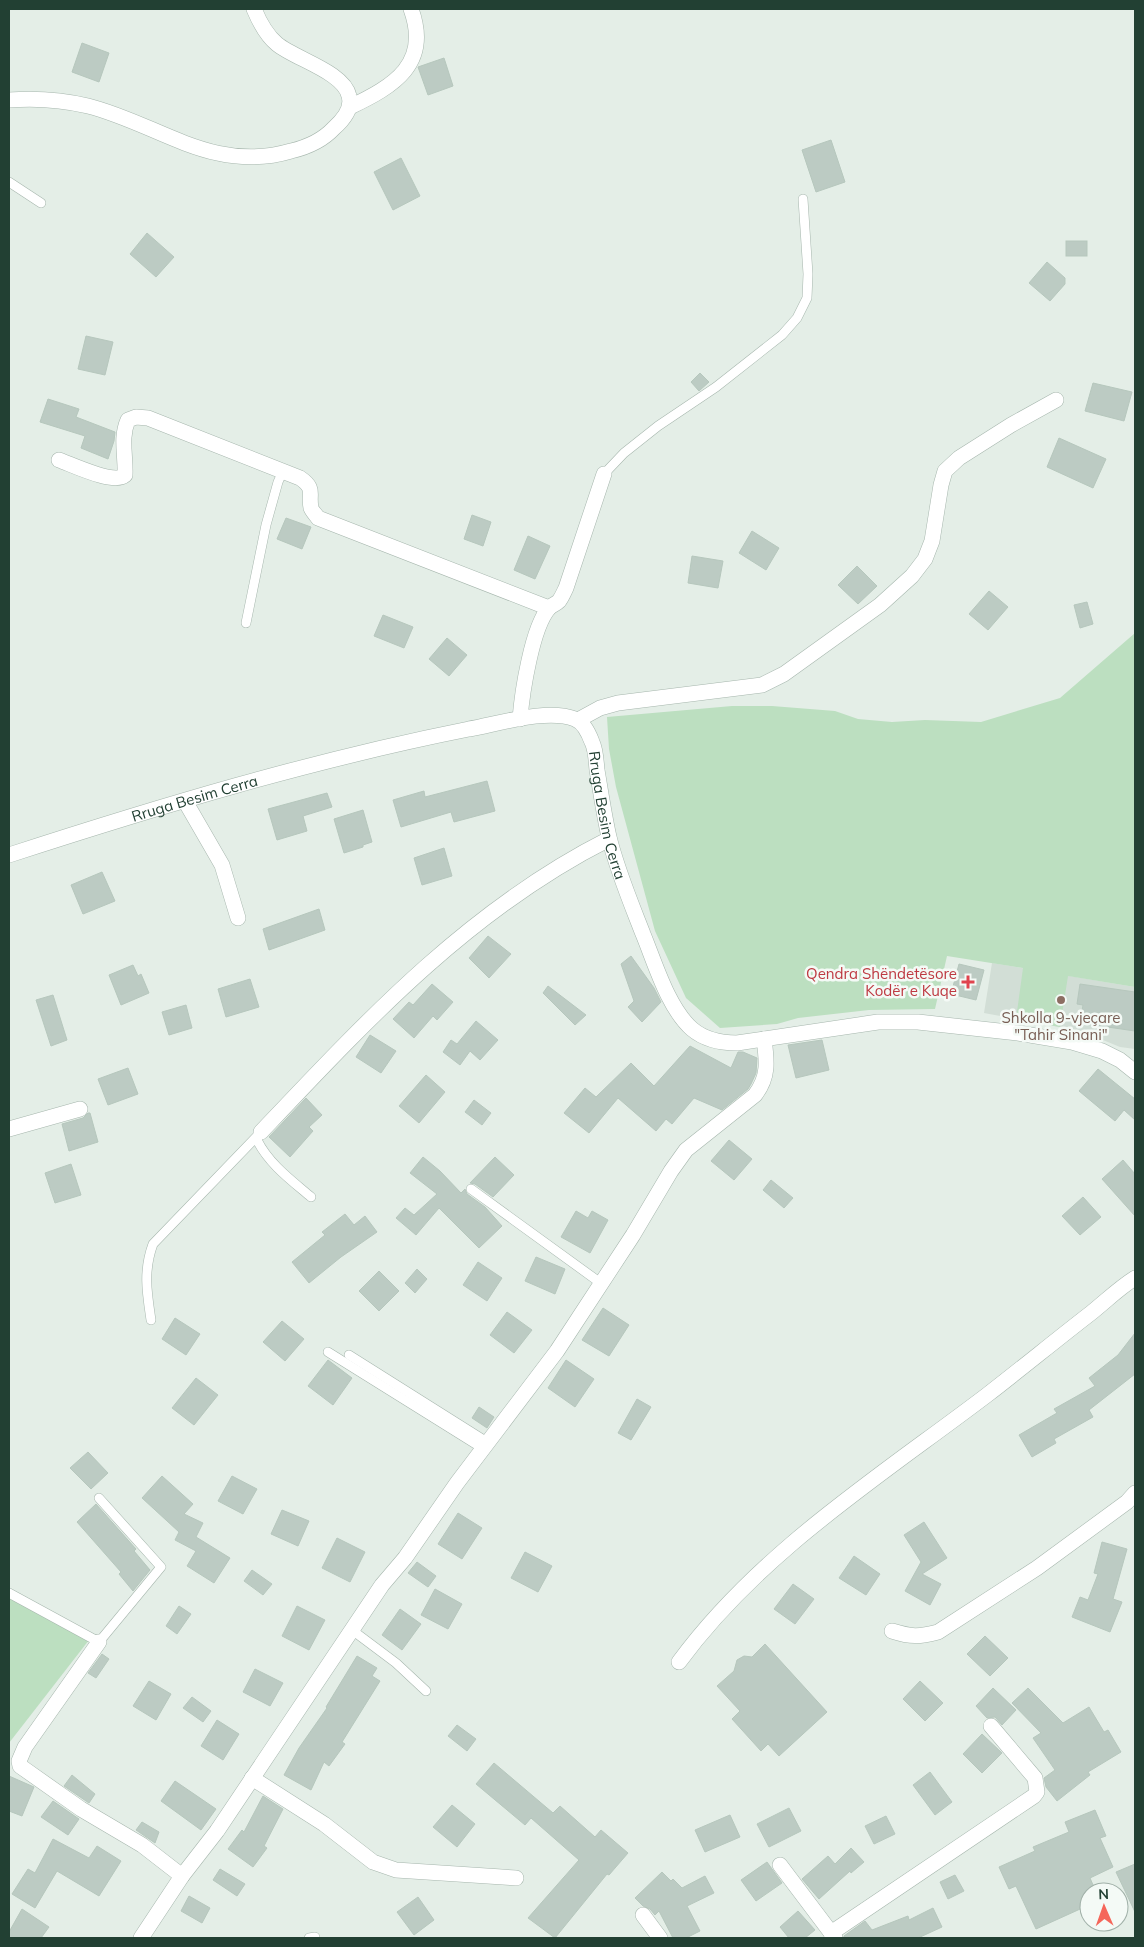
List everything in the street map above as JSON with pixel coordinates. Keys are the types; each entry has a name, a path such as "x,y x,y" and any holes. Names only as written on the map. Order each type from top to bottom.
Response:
{"street":[{"path":"254,9 264,29 277,44 333,76 344,85 349,95 350,107"},
{"path":"9,100 55,100 88,106 124,118 180,142 229,157 281,154 307,147 327,136 341,121 350,107 397,80 410,64 416,50 417,34 411,9"},
{"path":"578,720 600,708 618,703 762,685 784,674 880,605 912,576 921,565 932,541 941,485 945,472 967,453 1011,425 1056,400"},
{"path":"59,460 115,479 122,478 125,475 124,428 128,420 136,417 148,418 300,478 307,483 312,491 311,509 318,518 549,608"},
{"path":"520,719 521,697 529,658 540,625 549,608 558,602 566,588 604,474"},
{"name":"Rruga Besim Cerra","path":"9,855 288,770 377,748 520,719 564,716 578,720 593,743 609,838 650,951 666,990 680,1015 691,1028 703,1037 718,1042 737,1043 878,1022 918,1022 1018,1033 1072,1042 1102,1051 1120,1060 1135,1072"},
{"path":"185,801 222,865 238,918"},
{"path":"261,1132 391,997 438,954 505,902 574,856 609,838"},
{"path":"141,1938 182,1876 217,1831 382,1585 409,1552 485,1445 557,1351 602,1284 686,1150 755,1095 763,1084 766,1056 764,1039"},
{"path":"9,1129 80,1109"},
{"path":"679,1662 702,1631 732,1598 817,1522 988,1394 1135,1278"},
{"path":"892,1631 921,1637 938,1632 1036,1568 1127,1502 1135,1494"},
{"path":"99,1642 25,1747 19,1761 20,1766 81,1808 142,1845 182,1876"},
{"path":"780,1865 833,1935 1034,1796 1037,1792 1035,1778 991,1726"},
{"path":"252,1778 324,1824 373,1862 396,1870 516,1878"},
{"path":"643,1915 660,1938"}],"lane":[{"path":"9,182 41,203"},
{"path":"604,474 616,461 658,426 716,387 782,335 796,318 807,298 808,274 803,199"},
{"path":"246,623 266,526 278,482 283,471"},
{"path":"261,1132 257,1140 262,1152 287,1177 311,1197"},
{"path":"151,1320 146,1285 147,1260 153,1244 261,1132"},
{"path":"471,1189 602,1284"},
{"path":"328,1352 485,1445"},
{"path":"349,1355 485,1445"},
{"path":"9,1593 99,1642 161,1567 99,1498"},
{"path":"352,1630 396,1663 426,1691"}],"shaded area":[{"name":"Shkolla 9-vjeçare \"Tahir Sinani\"","path":"992,963 1135,987 1135,1049 1120,1047 1081,1031 984,1013"}],"green space":[{"path":"1135,633 1135,987 1068,976 1060,1027 1016,1019 1023,968 947,956 935,1009 869,1010 798,1018 777,1024 720,1028 686,998 655,931 616,787 609,749 607,717 732,706 772,706 835,711 858,719 892,722 925,720 981,722 1060,698"},
{"path":"9,1594 89,1640 9,1743"}],"building":[{"path":"82,43 109,53 99,82 72,72"},
{"path":"444,58 453,86 428,95 418,67"},
{"path":"831,140 845,182 816,192 802,150"},
{"path":"401,158 420,196 393,210 374,172"},
{"path":"147,233 174,257 156,277 130,254"},
{"path":"1066,241 1087,241 1087,256 1066,256"},
{"path":"1047,262 1065,278 1065,284 1050,301 1029,283"},
{"path":"86,336 113,342 105,375 78,369"},
{"path":"700,373 709,382 699,391 691,382"},
{"path":"1093,383 1132,392 1124,421 1085,411"},
{"path":"48,399 79,409 76,417 115,432 108,459 81,448 85,436 40,422"},
{"path":"1059,438 1106,459 1093,488 1047,467"},
{"path":"472,515 491,522 483,546 464,539"},
{"path":"286,518 311,527 302,549 277,539"},
{"path":"752,531 779,548 766,570 739,553"},
{"path":"528,536 550,546 535,579 514,570"},
{"path":"692,556 723,561 718,588 688,583"},
{"path":"857,566 877,586 858,604 838,585"},
{"path":"989,591 1008,607 988,630 969,614"},
{"path":"1087,602 1093,624 1080,628 1074,605"},
{"path":"383,615 413,627 404,648 374,636"},
{"path":"447,638 467,655 449,676 429,659"},
{"path":"487,781 495,811 454,822 451,812 401,827 393,800 424,791 425,797"},
{"path":"327,793 332,807 303,816 307,831 277,840 268,809"},
{"path":"363,810 372,842 344,853 334,819"},
{"path":"444,848 452,876 422,885 414,858"},
{"path":"102,872 115,901 83,914 71,885"},
{"path":"319,909 325,930 269,950 263,929"},
{"path":"488,936 511,954 489,978 469,958"},
{"path":"631,956 654,988 661,1002 642,1022 628,1007 634,1001 621,964"},
{"name":"Qendra Shëndetësore Kodër e Kuqe","path":"959,964 984,970 976,1000 951,994"},
{"path":"133,965 138,976 141,974 149,993 121,1005 109,975"},
{"path":"250,979 259,1007 226,1017 218,989"},
{"path":"432,984 453,1002 437,1020 433,1016 414,1038 393,1019 409,1002 413,1005"},
{"path":"1080,984 1135,992 1135,1031 1080,1023 1083,1005 1077,1004"},
{"path":"548,986 586,1015 575,1025 543,993"},
{"path":"53,995 67,1040 51,1046 36,1000"},
{"path":"186,1005 192,1028 169,1035 162,1012"},
{"path":"476,1021 498,1040 480,1060 470,1051 460,1065 443,1052 451,1040 457,1044"},
{"path":"370,1035 396,1051 381,1073 356,1057"},
{"path":"822,1040 829,1070 796,1078 788,1045"},
{"path":"690,1046 731,1068 738,1052 743,1052 757,1058 756,1073 748,1089 722,1110 694,1098 672,1124 666,1119 656,1131 618,1098 589,1133 564,1113 585,1088 596,1097 631,1063 654,1086"},
{"path":"128,1068 138,1094 108,1105 98,1079"},
{"path":"1098,1069 1135,1099 1135,1120 1124,1110 1115,1121 1079,1091"},
{"path":"426,1075 445,1092 419,1123 399,1106"},
{"path":"306,1098 322,1115 309,1127 313,1131 290,1157 269,1137"},
{"path":"474,1100 491,1113 482,1125 465,1112"},
{"path":"90,1113 98,1142 69,1151 62,1124 83,1118"},
{"path":"729,1140 752,1159 734,1180 711,1161"},
{"path":"423,1157 440,1171 461,1193 465,1189 467,1194 485,1207 502,1226 479,1248 439,1208 416,1235 396,1218 405,1208 414,1215 437,1194 410,1173"},
{"path":"495,1157 514,1175 493,1197 475,1184 470,1183"},
{"path":"1123,1160 1135,1174 1135,1216 1102,1179"},
{"path":"71,1164 81,1195 55,1203 45,1173"},
{"path":"771,1180 793,1198 784,1208 763,1190"},
{"path":"1083,1197 1101,1217 1080,1235 1062,1216"},
{"path":"576,1211 588,1218 592,1211 608,1220 590,1253 561,1237"},
{"path":"345,1214 354,1225 365,1216 377,1232 341,1257 309,1283 292,1262 325,1235 322,1232"},
{"path":"536,1257 565,1269 555,1294 525,1281"},
{"path":"478,1262 502,1278 487,1301 463,1285"},
{"path":"417,1269 427,1279 415,1293 405,1283"},
{"path":"379,1271 399,1291 379,1311 359,1291"},
{"path":"603,1308 629,1325 609,1356 582,1340"},
{"path":"507,1312 532,1330 514,1353 490,1335"},
{"path":"175,1318 200,1334 186,1355 162,1339"},
{"path":"282,1321 304,1339 285,1361 263,1342"},
{"path":"1135,1333 1135,1374 1089,1410 1093,1417 1054,1439 1056,1443 1032,1457 1019,1435 1057,1413 1054,1409 1095,1386 1089,1378 1118,1355"},
{"path":"328,1360 352,1378 333,1405 308,1386"},
{"path":"566,1360 594,1379 575,1407 548,1388"},
{"path":"196,1378 218,1395 194,1425 172,1408"},
{"path":"637,1399 651,1407 631,1440 618,1433"},
{"path":"479,1407 494,1417 487,1428 472,1418"},
{"path":"88,1452 108,1473 91,1489 70,1468"},
{"path":"162,1476 193,1504 184,1514 203,1523 196,1537 230,1558 214,1583 187,1566 196,1551 175,1540 179,1532 142,1498"},
{"path":"232,1476 257,1489 243,1514 218,1501"},
{"path":"96,1504 136,1549 134,1551 150,1570 133,1591 119,1574 121,1572 77,1522"},
{"path":"282,1510 309,1521 298,1546 271,1534"},
{"path":"458,1513 482,1528 462,1559 438,1544"},
{"path":"924,1522 947,1558 922,1574 941,1584 930,1605 905,1591 921,1562 904,1535"},
{"path":"337,1538 365,1552 350,1582 322,1568"},
{"path":"1102,1542 1127,1549 1113,1599 1122,1602 1110,1632 1072,1617 1080,1597 1088,1600 1098,1574 1094,1573"},
{"path":"525,1552 552,1566 538,1592 511,1578"},
{"path":"854,1556 880,1574 866,1595 839,1578"},
{"path":"417,1562 436,1576 428,1587 408,1573"},
{"path":"252,1570 272,1584 263,1595 244,1581"},
{"path":"793,1584 814,1599 795,1624 774,1609"},
{"path":"435,1589 462,1604 448,1629 421,1615"},
{"path":"179,1606 191,1614 177,1634 166,1626"},
{"path":"297,1606 325,1620 309,1650 282,1636"},
{"path":"400,1609 421,1624 402,1650 382,1635"},
{"path":"985,1636 1008,1658 990,1676 967,1654"},
{"path":"765,1644 827,1712 779,1756 768,1744 761,1751 732,1719 740,1711 717,1686 734,1671 737,1660 744,1656 752,1657"},
{"path":"102,1654 109,1659 96,1678 88,1673"},
{"path":"357,1656 377,1668 372,1676 380,1681 342,1742 345,1744 329,1766 324,1762 311,1790 284,1775 299,1748 327,1708"},
{"path":"255,1669 283,1683 270,1706 243,1692"},
{"path":"149,1681 171,1694 156,1720 133,1706"},
{"path":"920,1681 943,1703 925,1721 903,1699"},
{"path":"993,1688 1016,1710 1002,1725 995,1717 987,1718 976,1706"},
{"path":"1028,1688 1063,1723 1089,1707 1104,1732 1108,1730 1121,1752 1088,1772 1090,1775 1057,1801 1046,1787 1044,1778 1055,1770 1033,1738 1041,1733 1012,1703"},
{"path":"192,1697 211,1711 203,1722 183,1708"},
{"path":"217,1720 239,1734 223,1760 201,1746"},
{"path":"457,1725 476,1739 467,1751 448,1736"},
{"path":"982,1734 1002,1753 982,1773 963,1754"},
{"path":"494,1763 553,1813 560,1806 595,1837 601,1830 628,1853 609,1875 607,1874 555,1938 528,1918 579,1860 531,1818 525,1825 476,1784"},
{"path":"930,1772 952,1802 935,1815 913,1785"},
{"path":"72,1775 95,1794 89,1803 64,1786"},
{"path":"9,1776 34,1787 22,1816 9,1811"},
{"path":"175,1781 216,1809 201,1830 161,1801"},
{"path":"263,1796 283,1809 264,1846 267,1848 253,1867 228,1849 242,1830 244,1832"},
{"path":"53,1801 79,1819 68,1835 41,1817"},
{"path":"452,1805 475,1824 457,1847 433,1827"},
{"path":"789,1808 801,1831 769,1847 757,1824"},
{"path":"1095,1810 1106,1836 1100,1838 1113,1867 1090,1878 1092,1882 1079,1882 1079,1910 1036,1929 1016,1886 1009,1889 999,1867 1035,1851 1033,1847 1069,1832 1065,1822"},
{"path":"730,1815 740,1837 705,1852 695,1830"},
{"path":"886,1816 895,1834 874,1844 865,1826"},
{"path":"142,1822 159,1832 155,1843 136,1830"},
{"path":"53,1839 89,1858 97,1846 121,1861 99,1896 57,1871 35,1908 12,1894 28,1869 35,1873"},
{"path":"851,1848 864,1862 851,1873 850,1871 819,1899 802,1879 828,1856 835,1864"},
{"path":"767,1862 782,1883 756,1901 741,1880"},
{"path":"1135,1864 1135,1912 1129,1899 1129,1882 1121,1882 1116,1872"},
{"path":"220,1869 245,1884 237,1896 213,1880"},
{"path":"662,1872 682,1888 705,1876 714,1893 687,1906 700,1931 686,1938 673,1938 659,1911 655,1915 635,1898"},
{"path":"955,1875 964,1891 948,1899 940,1882"},
{"path":"189,1896 210,1908 202,1923 181,1911"},
{"path":"418,1897 434,1920 414,1935 397,1912"},
{"path":"933,1908 942,1927 918,1938 844,1938 844,1936 865,1921 872,1930 908,1916 909,1920"},
{"path":"22,1909 49,1927 41,1938 9,1938 9,1932"},
{"path":"798,1911 815,1930 805,1938 789,1938 780,1927"}],"place":[{"name":"Qendra Shëndetësore Kodër e Kuqe","path":"968,982"},
{"name":"Shkolla 9-vjeçare \"Tahir Sinani\"","path":"1061,1000"}]}
